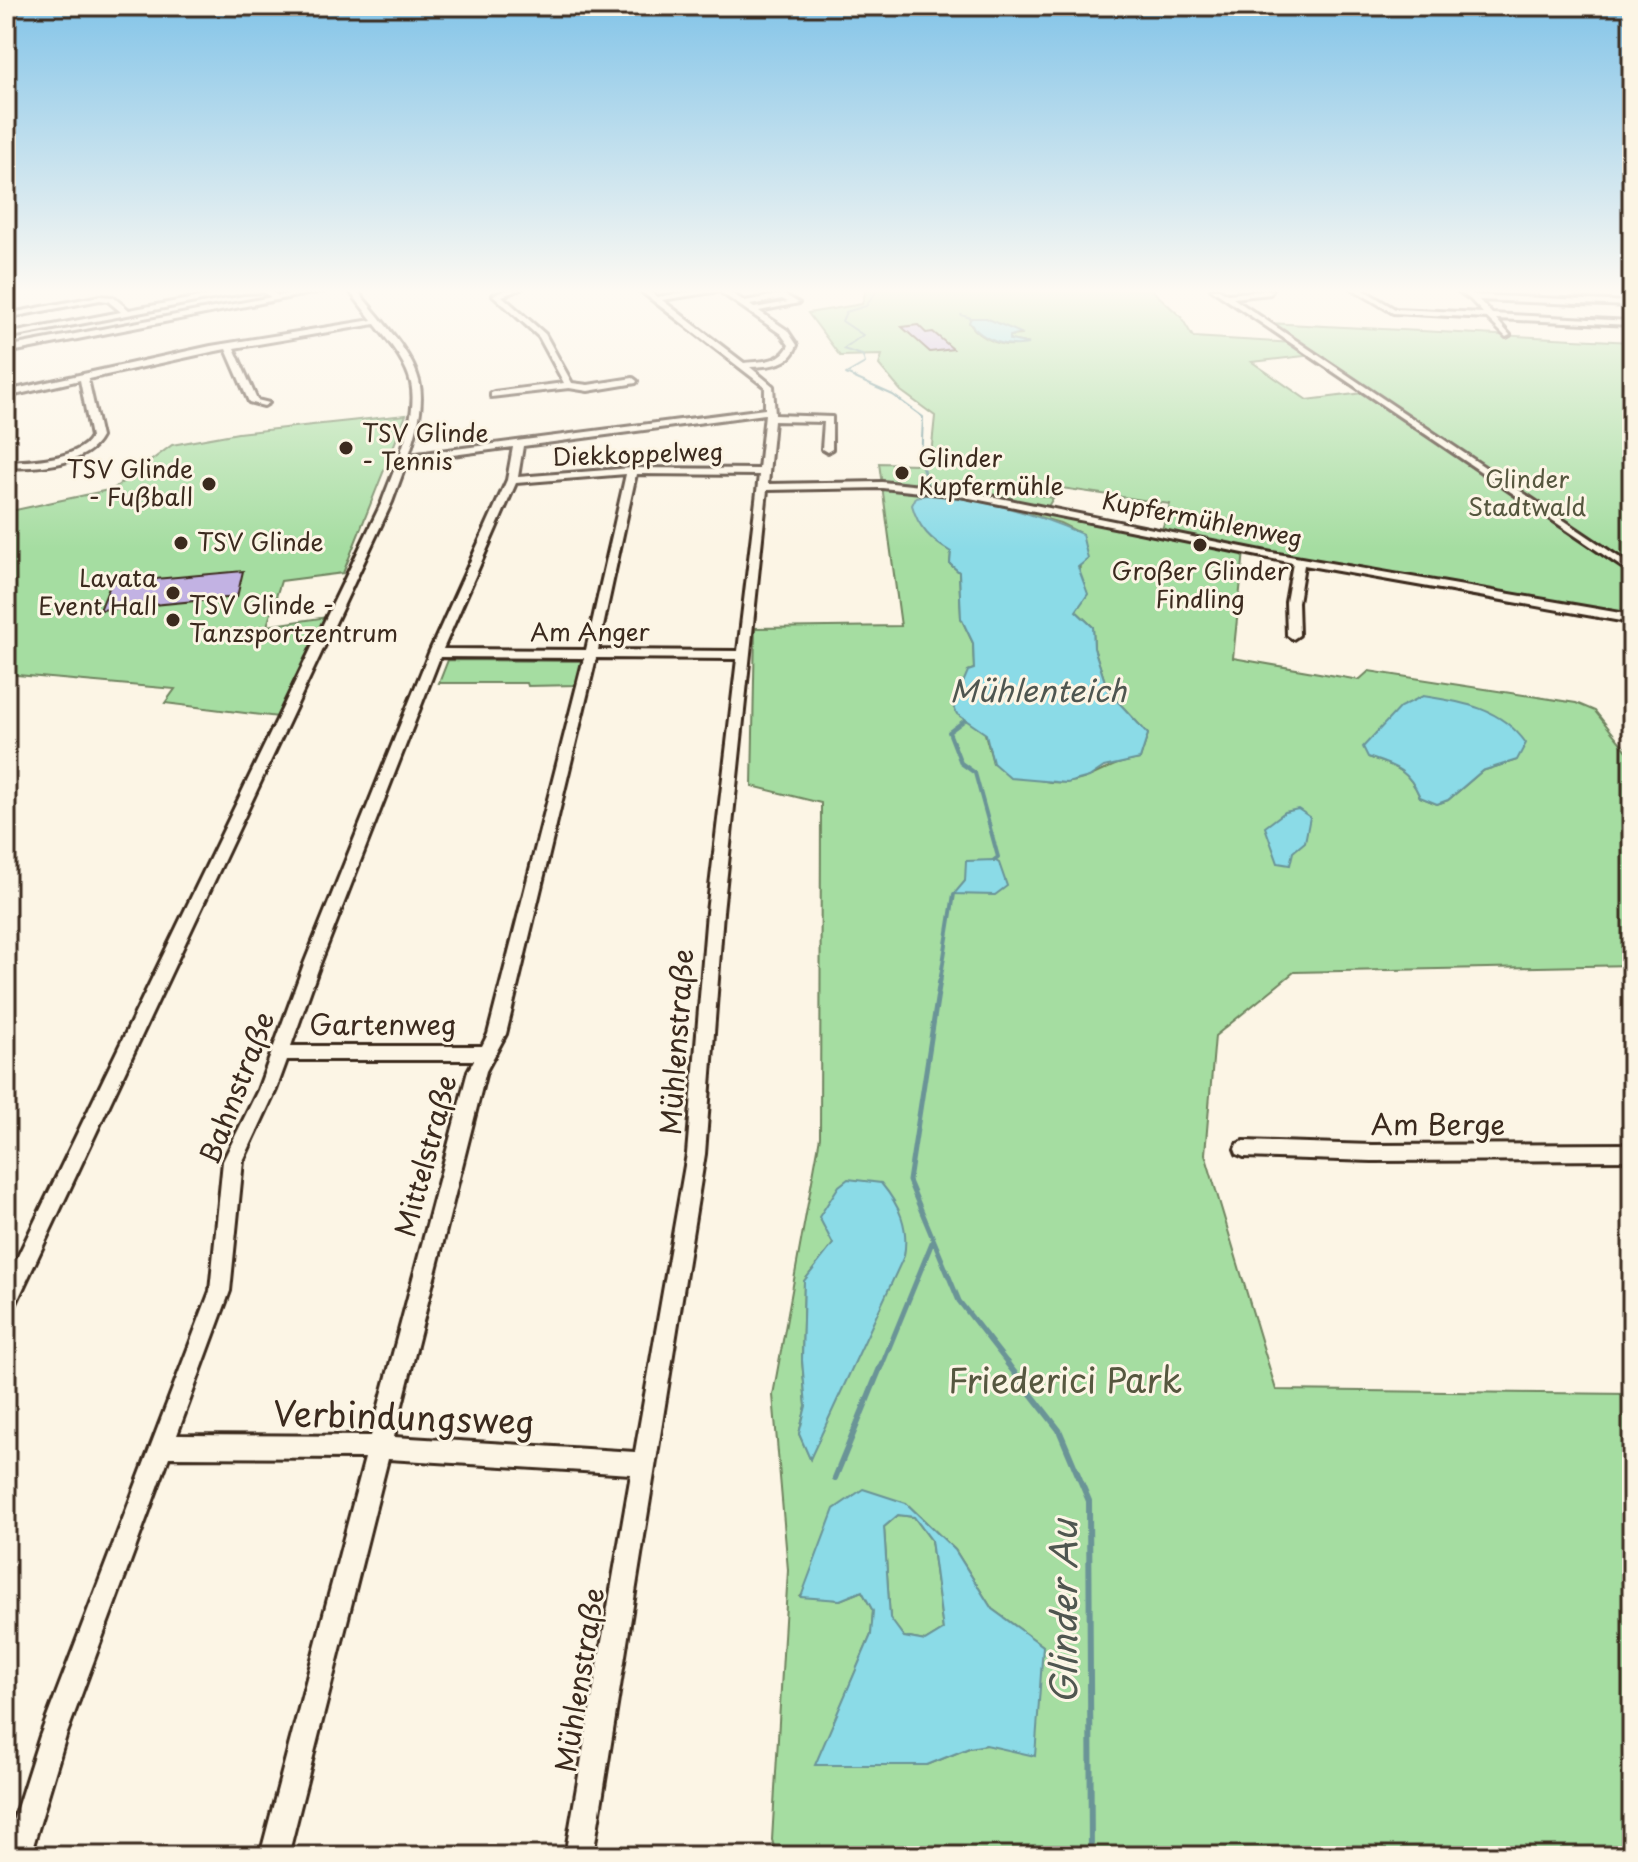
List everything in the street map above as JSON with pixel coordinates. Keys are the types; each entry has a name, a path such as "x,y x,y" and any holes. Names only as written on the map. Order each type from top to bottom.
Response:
{"street":[{"path":"6,394 83,376 96,437 94,444 82,453 58,462 6,465"},
{"path":"242,376 254,402 264,403"},
{"path":"6,1303 387,502 414,414 416,386 413,376"},
{"path":"564,376 569,385"},
{"name":"Mühlenstraße","path":"579,1856 696,1154 715,912 770,415 769,386 757,376"},
{"path":"1345,376 1632,571"},
{"path":"494,395 569,385 596,388 633,381"},
{"path":"402,459 770,415 829,419 827,449"},
{"name":"Bahnstraße","path":"16,1856 59,1721 220,1291 233,1161 282,1053 312,964 435,653 512,480 519,443"},
{"name":"Diekkoppelweg","path":"512,480 632,471 764,479"},
{"name":"Mittelstraße","path":"274,1856 483,1053 497,1034 632,471"},
{"name":"Kupfermühlenweg","path":"764,479 882,485 960,493 1299,560 1632,619"},
{"path":"1293,635 1292,602 1299,560"},
{"name":"Am Anger","path":"435,653 745,655"},
{"name":"Gartenweg","path":"282,1053 483,1053"},
{"name":"Am Berge","path":"1244,1149 1372,1153 1632,1152"},
{"name":"Verbindungsweg","path":"162,1446 378,1447 644,1464"}],"green space":[{"name":"Friederici Park","path":"888,376 1272,376 1307,400 1371,392 1346,376 1632,376 1632,616 1161,533 1170,504 1062,488 1058,496 1005,487 1053,498 1046,510 967,495 1244,551 1233,658 1359,680 1369,671 1576,703 1595,711 1632,757 1632,965 1294,972 1215,1036 1205,1154 1276,1390 1632,1394 1632,1856 777,1856 772,1840 788,1570 773,1395 820,1137 821,803 752,786 755,628 901,626 879,463 918,464 931,455 935,416 901,391","holes":["1022,512 1060,523 1082,534 1076,611 1093,627 1094,648 1108,691 1148,734 1140,759 1064,783 1027,777 993,763 968,671 974,669 973,643 961,618 959,572 950,564 951,552","1368,757 1517,760 1482,771 1448,800 1437,804 1420,797 1411,780 1400,770","833,1244 810,1458 799,1434 806,1406 802,1360 804,1281","906,1503 955,1550 992,1609 1043,1646 986,1745 969,1748 927,1765 816,1765 871,1635 873,1611 862,1591 840,1600 801,1596"]},
{"name":"TSV Glinde","path":"406,415 343,573 281,581 267,626 327,617 278,717 165,703 175,689 6,674 6,512 113,489 172,445 238,433"},
{"path":"448,660 583,661 577,685 528,686 527,683 439,683"},
{"path":"898,1515 914,1517 931,1540 943,1630 925,1641 904,1637 890,1619 884,1527"}],"water":[{"name":"Mühlenteich","path":"930,494 1008,508 1082,534 1088,559 1078,567 1088,594 1076,611 1093,627 1094,648 1108,691 1148,734 1140,759 1104,767 1089,777 1067,783 1010,778 993,763 986,734 957,714 953,706 968,671 974,669 973,643 961,618 959,572 950,564 951,552 927,533 912,505 916,497"},
{"path":"1423,696 1467,704 1505,722 1526,743 1517,760 1482,771 1448,800 1437,804 1420,797 1405,774 1368,757 1363,747 1400,707"},
{"path":"1298,809 1310,817 1305,842 1293,852 1290,865 1278,863 1265,827 1285,812"},
{"path":"994,860 999,863 1007,886 995,895 954,894 965,881 966,861"},
{"path":"848,1179 881,1183 888,1192 904,1226 904,1256 810,1459 799,1434 806,1406 802,1360 804,1281 833,1244 819,1217 839,1186"},
{"path":"863,1489 906,1503 955,1550 992,1609 1043,1646 1035,1756 986,1745 969,1748 927,1765 815,1765 871,1635 873,1611 862,1591 840,1600 801,1597 834,1509","holes":["898,1515 914,1517 931,1540 943,1630 925,1641 904,1637 890,1618 884,1527"]}],"building":[{"name":"Lavata Event Hall","path":"243,571 237,597 100,610 111,583"}],"waterway":[{"path":"850,376 893,395 923,417 921,461"},
{"name":"Glinder Au","path":"921,461 927,485"},
{"name":"Glinder Au","path":"965,720 949,732 961,763 975,773 998,857 994,860"},
{"name":"Glinder Au","path":"940,982 954,894"},
{"name":"Glinder Au","path":"940,980 909,1181 959,1301 1009,1365"},
{"path":"882,1365 933,1240"},
{"path":"835,1478 882,1363"},
{"name":"Glinder Au","path":"1007,1363 1059,1430 1089,1501 1091,1856"}],"place":[{"name":"TSV Glinde - Tennis","path":"346,448"},
{"name":"Glinder Kupfermühle","path":"902,473"},
{"name":"TSV Glinde - Fußball","path":"209,484"},
{"name":"TSV Glinde","path":"181,543"},
{"name":"Großer Glinder Findling","path":"1200,545"},
{"name":"Lavata Event Hall","path":"173,593"},
{"name":"TSV Glinde - Tanzsportzentrum","path":"173,620"}],"park label":[{"name":"Glinder Stadtwald","path":"1527,494"}]}
